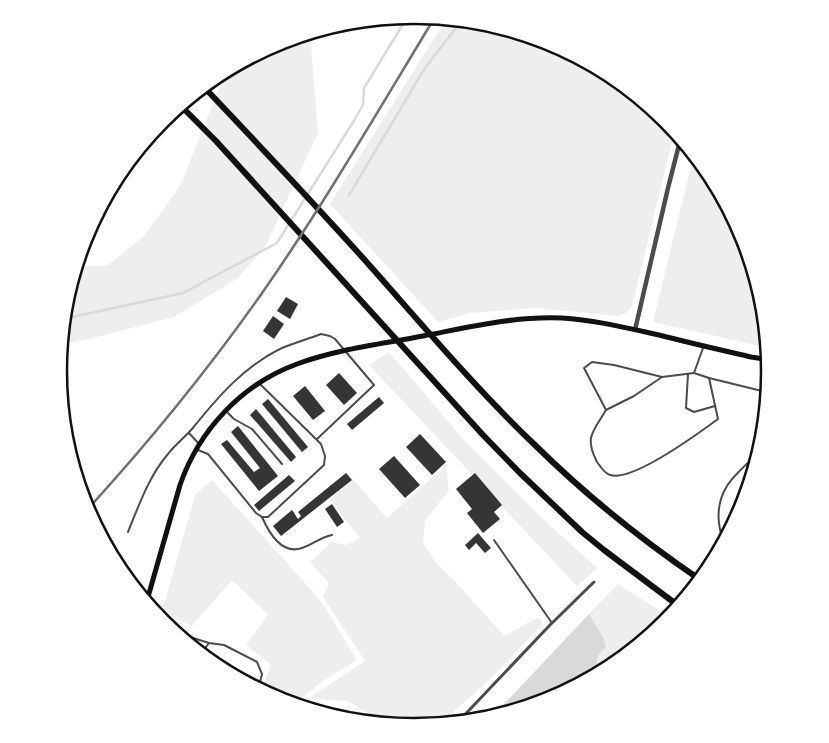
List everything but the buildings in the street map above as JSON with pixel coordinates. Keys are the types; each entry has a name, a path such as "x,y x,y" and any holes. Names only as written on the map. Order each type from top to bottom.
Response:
{"highway":[{"path":"208,92 536,446 593,499 637,535 695,576"},
{"path":"185,110 216,141 514,467 604,550 674,603"}],"main road":[{"path":"149,595 180,485 198,446 226,411 259,384 280,371 298,364 345,352 479,325 520,319 582,320 762,358"}],"street":[{"path":"635,330 679,146"},
{"path":"464,715 552,623 594,582"}],"lane":[{"path":"128,532 148,485 162,462 203,413 249,368 282,348 321,334 330,336 374,385 317,439"},
{"path":"694,373 703,346"},
{"path":"606,410 584,368 592,362 662,376 694,373 762,391"},
{"path":"688,374 686,408 694,412 715,406"},
{"path":"662,376 634,396 606,410 590,437 590,446 602,469 608,475 622,475 645,467 718,419 709,378"},
{"path":"259,384 317,439 323,450 324,465 268,517 262,517"},
{"path":"226,411 252,429 282,464"},
{"path":"189,432 198,446 208,454 256,513 262,517 269,532 286,548 293,550 303,548 321,538 332,535"},
{"path":"721,534 718,514 724,488 731,478 750,461"},
{"path":"494,540 552,623"},
{"path":"191,638 231,648 257,662 262,674 260,682"},
{"path":"205,648 209,643"}],"shaded area":[{"path":"443,25 482,30 548,50 608,82 644,110 673,139 632,306 626,313 618,316 536,308 469,313 438,322 330,204"},
{"path":"311,40 318,133 265,247 238,278 174,317 68,343 73,304 83,266 107,266 144,236 180,186 222,81 281,50"},
{"path":"692,162 716,198 736,238 756,304 762,346 653,322"},
{"path":"389,352 464,440 543,519 597,568 577,586 369,365"},
{"path":"446,465 449,490 425,521 423,543 436,563 455,581 504,636 539,617 543,624 487,682 446,718 392,719 372,716 348,701 308,699 365,661 323,597 329,583 310,562 332,542 346,545 360,538 330,500 353,479 387,518"},
{"path":"212,480 314,593 357,660 323,681 299,700 264,684 271,665 246,645 268,615 232,580 192,626 162,610 195,495"},
{"path":"618,584 664,613 644,633 597,667 597,660 600,653 606,647 604,639 589,614"},
{"path":"589,614 604,639 606,647 600,653 597,660 597,667 548,693 500,708"}],"waterway":[{"path":"71,317 183,293 277,243 355,119 363,105 364,88 403,24"},
{"path":"349,195 425,68 457,27"}],"railway":[{"path":"93,504 177,406 260,296 328,193 431,24"}]}
